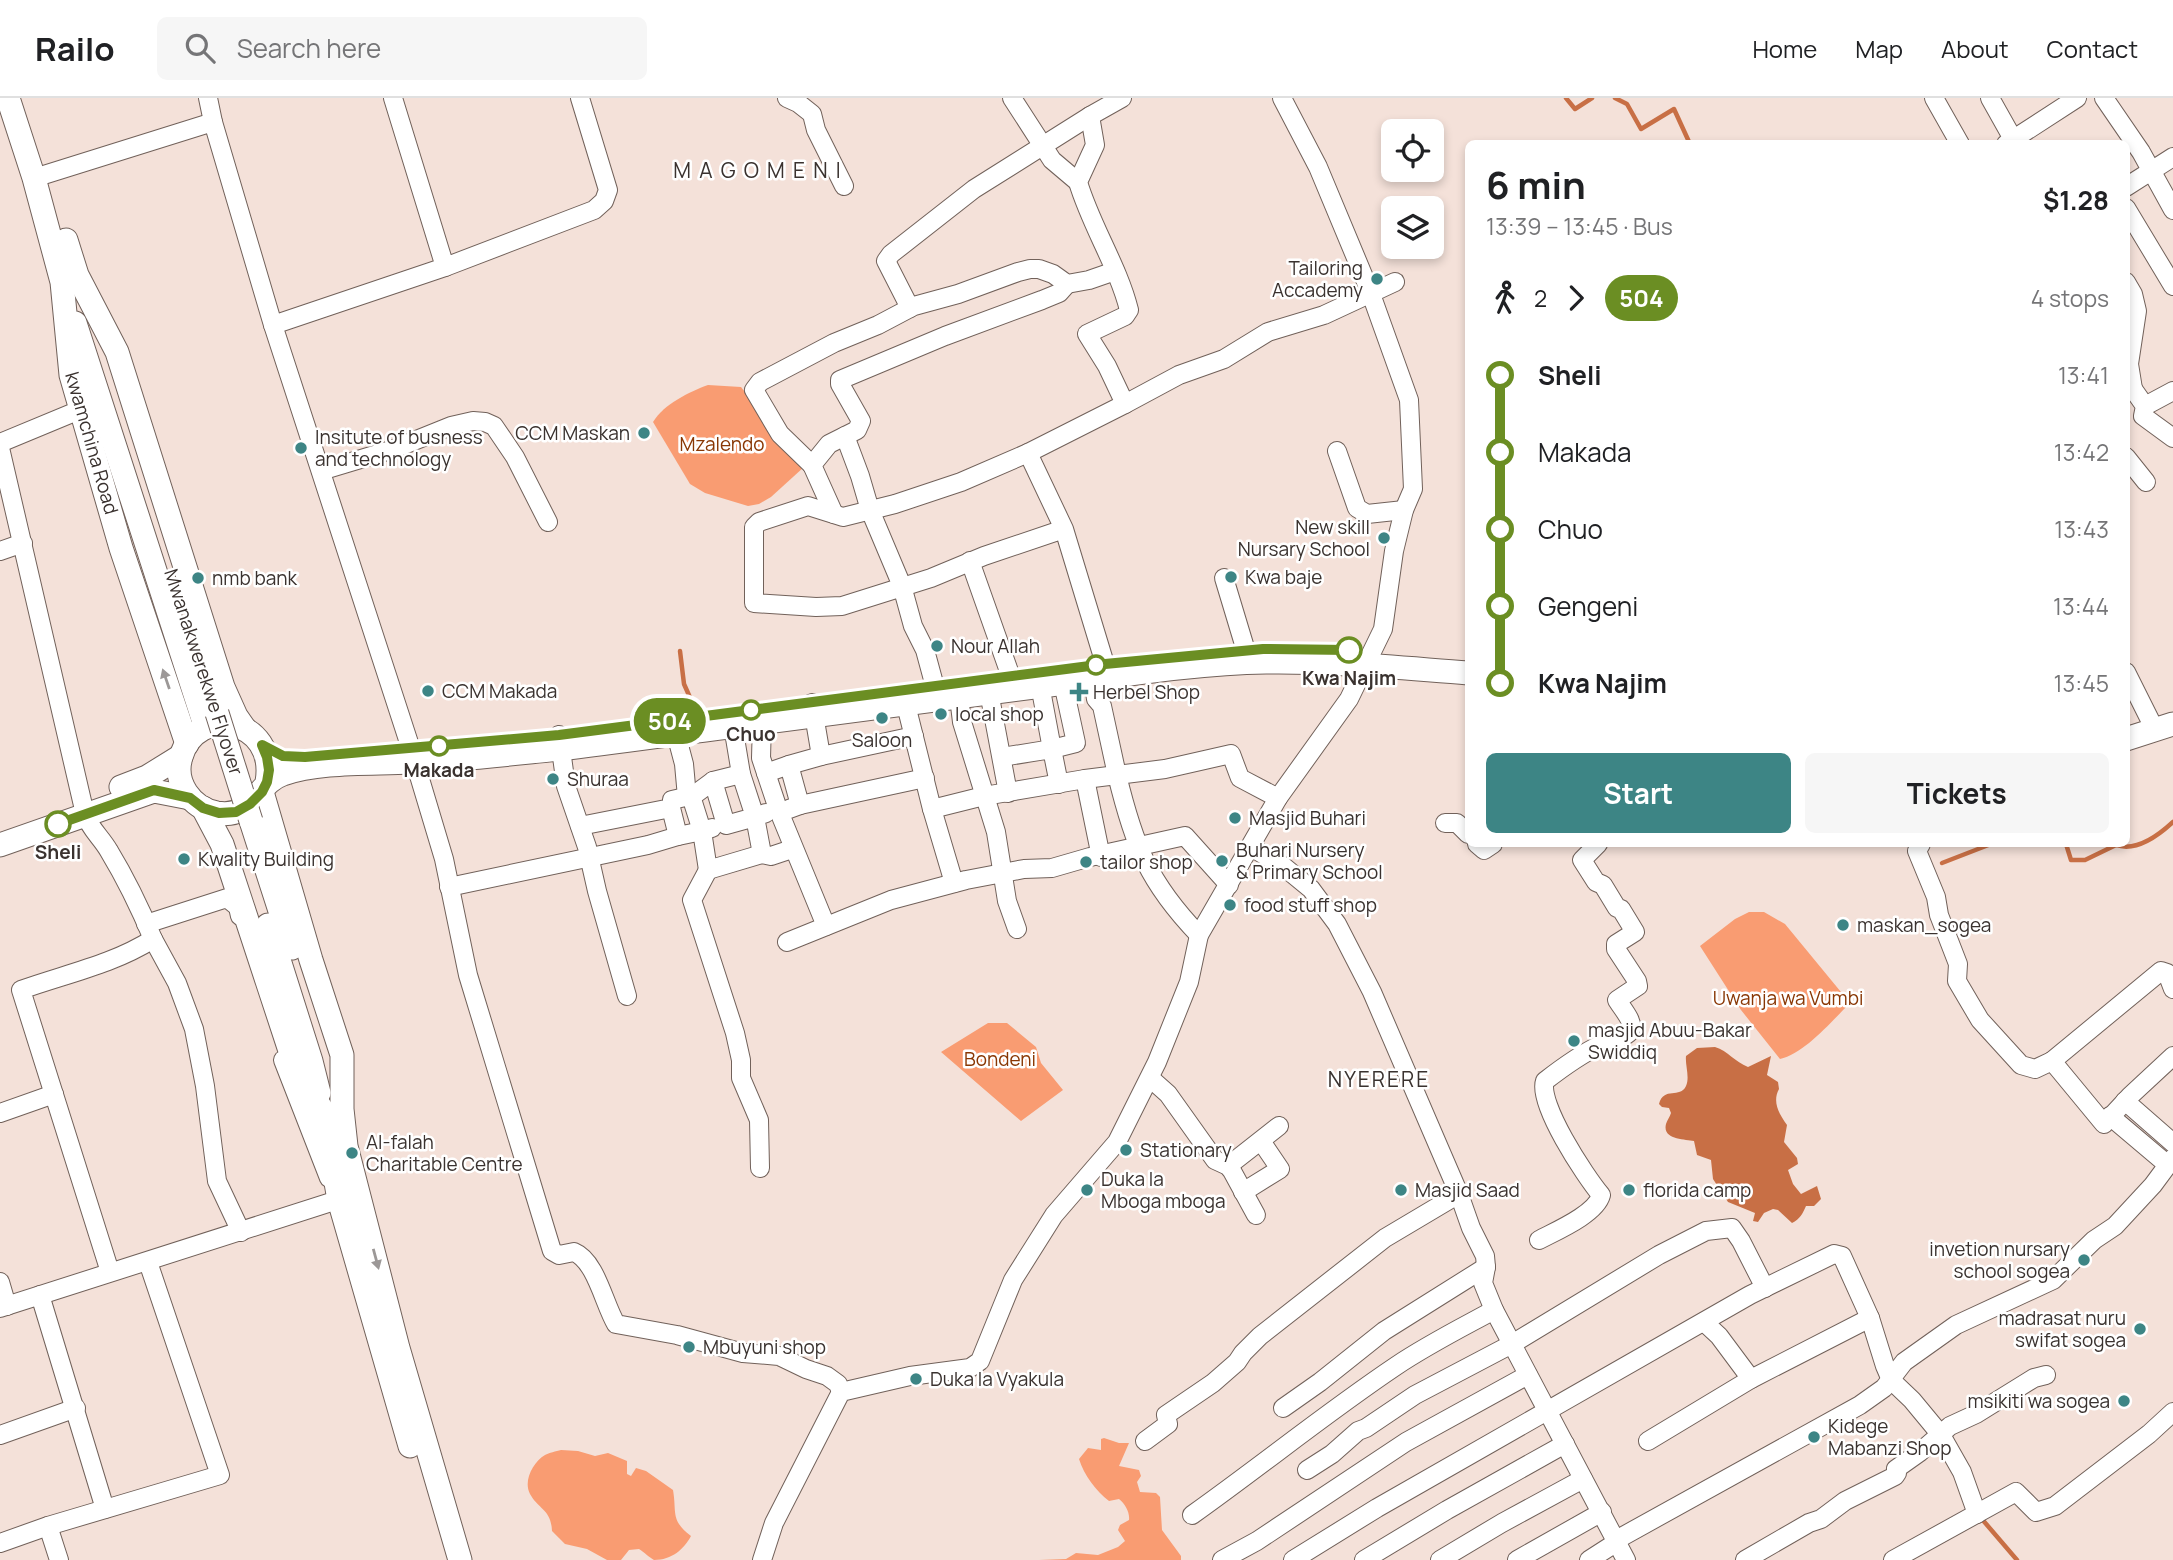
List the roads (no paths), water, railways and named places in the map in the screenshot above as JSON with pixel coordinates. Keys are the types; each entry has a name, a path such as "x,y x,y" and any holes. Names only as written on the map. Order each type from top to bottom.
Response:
{"main road":[{"name":"kwamchina Road","path":"8,98 38,176 70,279 117,352 223,687 245,729"},
{"name":"kwamchina Road","path":"21,98 38,176"},
{"name":"kwamchina Road","path":"70,279 71,375 184,750"},
{"name":"Mwanakwerekwe Flyover","path":"70,279 244,823 311,1061 333,1111"},
{"path":"0,832 154,790 219,813 236,812 250,804 264,787 283,774 303,769 413,755 676,734 762,722 812,709 960,697 1051,684 1099,671 1246,651 1328,649 1465,673"},
{"path":"560,742 812,709 935,687 1011,677 1263,662 1370,658 1465,659"},
{"path":"0,845 147,777 184,750 195,734 219,724 245,729 262,745 283,756 413,755"},
{"path":"2130,738 2167,731"},
{"path":"2130,751 2167,731"},
{"path":"262,745 269,770 264,787 311,960 342,1055 333,1111 348,1197 444,1560"},
{"path":"184,750 180,778 222,844 295,1066 333,1111"},
{"path":"348,1197 398,1348 460,1560"}],"street":[{"path":"208,98 273,325 413,755 444,859 468,975 554,1253 559,1255 574,1252 584,1259 598,1282 616,1324 677,1335 743,1353 779,1356 827,1376 838,1384 841,1392 779,1513 762,1560"},
{"path":"393,98 445,267"},
{"path":"273,325 445,267 594,211 604,201 608,190 580,98"},
{"path":"787,98 813,114 816,130 844,186"},
{"path":"1012,98 1052,160 1078,182 1084,204 1115,271 1129,310 1125,316 1087,334 1107,366 1125,404"},
{"path":"910,309 886,261 891,254 974,189 1122,98"},
{"path":"841,1392 910,1376 970,1368 980,1361 1013,1280 1054,1215 1117,1142 1150,1078 1189,982 1199,935 1278,798 1349,699 1384,629 1394,551 1404,510 1413,489 1409,400 1371,294 1313,154 1282,98"},
{"path":"1934,98 1958,140"},
{"path":"1990,98 2020,139 2052,104 2077,98"},
{"path":"2104,98 2173,210"},
{"path":"1078,182 1095,145 1090,116"},
{"path":"38,176 213,122"},
{"path":"2130,184 2173,157"},
{"path":"2130,215 2173,286"},
{"path":"834,514 812,465 780,434 754,390 755,386 834,343 910,309 1030,269 1053,274 1066,284"},
{"path":"812,465 829,444 857,430 861,421 840,384 841,380 945,335 1059,293 1066,284 1115,271"},
{"path":"1064,528 970,561 932,578 842,606 754,603 756,524 808,506 843,517 961,482 1028,453 1179,375 1224,359 1268,332 1324,315 1395,282"},
{"path":"2130,289 2137,311 2130,332"},
{"path":"2130,388 2146,406"},
{"path":"2173,391 2146,406 2143,416 2173,438"},
{"path":"0,443 82,409"},
{"path":"321,471 394,449 451,426 473,421 485,422 494,426 515,457 548,522"},
{"path":"845,436 870,510 902,586 913,626 925,650 935,687"},
{"path":"0,448 84,808 89,824 105,844 130,887 177,983 194,1029 205,1086 217,1181 241,1232"},
{"path":"1338,451 1357,508 1367,514 1404,510"},
{"path":"1028,453 1064,528 1099,671 1096,699 1102,706 1126,813 1138,848 1157,886 1199,935"},
{"path":"2130,462 2146,482"},
{"path":"0,551 23,543"},
{"path":"970,561 1011,677"},
{"path":"1224,578 1246,651"},
{"path":"2130,678 2167,731"},
{"path":"1002,757 1076,743 1051,684"},
{"path":"1051,684 1052,749 1059,784"},
{"path":"989,692 1007,793"},
{"path":"960,697 962,722 996,832 1007,901 1017,929"},
{"path":"909,703 908,713 954,883"},
{"path":"812,709 821,756"},
{"path":"762,722 761,758 792,849 826,926"},
{"path":"733,726 741,774 755,817 762,854"},
{"path":"676,734 689,796 702,831 708,870 692,900 735,1033 741,1060 741,1078 759,1120 760,1168"},
{"path":"766,773 821,756 914,736"},
{"path":"560,742 566,786 580,826 618,972 627,996"},
{"path":"932,809 984,796 1165,769 1231,754 1240,778 1278,798"},
{"path":"789,765 800,805"},
{"path":"678,836 671,808 672,800 689,796 713,781 741,774"},
{"path":"450,887 589,858 800,805 925,778"},
{"path":"1085,779 1101,857"},
{"path":"713,781 726,825"},
{"path":"580,826 671,808"},
{"path":"1446,823 1457,823 1465,831"},
{"path":"787,942 891,900 954,883 1001,872 1052,868 1185,836 1229,885"},
{"path":"1251,847 1283,866 1311,889 1337,924 1372,992 1485,1256 1483,1283 1493,1310 1626,1560"},
{"path":"1539,1240 1576,1220 1595,1206 1601,1195 1583,1172 1565,1141 1544,1093 1545,1081 1570,1062 1628,1034 1632,1024 1617,1000 1637,986 1637,981 1616,949 1616,944 1633,934 1634,929 1582,860 1595,847"},
{"path":"1919,847 1917,851 1936,897 1939,915 1958,964 1957,981 1980,1020 2021,1065 2035,1069 2052,1061 2161,971 2167,973 2173,989"},
{"path":"708,870 762,854 771,856 792,849"},
{"path":"0,1282 3,1307 348,1197 310,1134 279,1048 237,907 227,898 150,931 140,947 93,967 21,990 110,1272"},
{"path":"2052,1061 2104,1124 2173,1056"},
{"path":"1150,1078 1168,1094 1215,1160 1228,1166 1256,1215"},
{"path":"0,1113 54,1094"},
{"path":"2125,1101 2173,1143"},
{"path":"1589,1560 1616,1541 1833,1421 1871,1397 1891,1380 1904,1362 1956,1325 2053,1280 2094,1240 2115,1226 2153,1185 2170,1161 2110,1116"},
{"path":"1228,1166 1279,1126"},
{"path":"1243,1192 1280,1169 1261,1141"},
{"path":"1145,1441 1168,1424 1166,1415 1213,1383 1261,1336 1385,1238 1459,1194"},
{"path":"1307,1470 1332,1454 1358,1431 1366,1429 1415,1395 1512,1344 1648,1261 1706,1231 1732,1228 1765,1287"},
{"path":"1293,1560 1377,1508 1765,1287 1838,1254 1842,1256 1870,1318 1891,1380 1946,1430 1981,1512"},
{"path":"0,1544 48,1526 220,1475 148,1262"},
{"path":"1283,1408 1384,1331 1486,1267"},
{"path":"40,1294 105,1509"},
{"path":"1192,1515 1398,1364 1493,1310"},
{"path":"1648,1441 1751,1379 1870,1318"},
{"path":"1704,1322 1719,1336 1751,1379"},
{"path":"1222,1560 1256,1541 1381,1456 1528,1375"},
{"path":"1745,1560 1809,1523 1821,1519 1845,1501 1895,1476 1895,1469 1946,1430 2034,1378 2046,1375"},
{"path":"0,1435 76,1408"},
{"path":"1893,1560 2016,1492 2036,1512 2055,1506 2149,1434 2173,1412"},
{"path":"1364,1560 1565,1444"},
{"path":"1440,1560 1583,1479"},
{"path":"1517,1560 1602,1513"},
{"path":"48,1526 59,1560"}],"waterway":[{"path":"1566,98 1575,109 1592,98"},
{"path":"1615,98 1627,104 1641,129 1674,109 1688,140"},
{"path":"680,651 684,684 692,702"},
{"path":"2130,846 2147,841 2173,822"},
{"path":"1942,863 1983,847"},
{"path":"2067,847 2071,860 2085,860 2112,847"},
{"path":"1981,1518 2017,1560"}],"place":[{"name":"Tailoring Accademy","path":"1377,279"},
{"name":"CCM Maskan","path":"644,433"},
{"name":"Insitute of busness and technology","path":"301,448"},
{"name":"New skill Nursary School","path":"1384,538"},
{"name":"Kwa baje","path":"1231,577"},
{"name":"nmb bank","path":"198,578"},
{"name":"Nour Allah","path":"937,646"},
{"name":"Kwa Najim","path":"1349,650"},
{"name":"CCM Makada","path":"428,691"},
{"name":"Herbel Shop","path":"1079,692"},
{"name":"Chuo","path":"751,710"},
{"name":"local shop","path":"941,714"},
{"name":"Saloon","path":"882,718"},
{"name":"Makada","path":"439,746"},
{"name":"Shuraa","path":"553,779"},
{"name":"Masjid Buhari","path":"1235,818"},
{"name":"Sheli","path":"58,824"},
{"name":"Kwality Building","path":"184,859"},
{"name":"Buhari Nursery & Primary School","path":"1222,861"},
{"name":"tailor shop","path":"1086,862"},
{"name":"food stuff shop","path":"1230,905"},
{"name":"maskan_sogea","path":"1843,925"},
{"name":"masjid Abuu-Bakar Swiddiq","path":"1574,1041"},
{"name":"Stationary","path":"1126,1150"},
{"name":"Al-falah Charitable Centre","path":"352,1153"},
{"name":"Duka la Mboga mboga","path":"1087,1190"},
{"name":"Masjid Saad","path":"1401,1190"},
{"name":"florida camp","path":"1629,1190"},
{"name":"invetion nursary school sogea","path":"2084,1260"},
{"name":"madrasat nuru swifat sogea","path":"2140,1329"},
{"name":"Mbuyuni shop","path":"689,1347"},
{"name":"Duka la Vyakula","path":"916,1379"},
{"name":"msikiti wa sogea","path":"2124,1401"},
{"name":"Kidege Mabanzi Shop","path":"1814,1437"}],"district":[{"name":"M A G O M E N I","path":"758,170"},
{"name":"NYERERE","path":"1379,1079"}],"park label":[{"name":"Mzalendo","path":"722,444"},
{"name":"Uwanja wa Vumbi","path":"1788,998"},
{"name":"Bondeni","path":"1000,1059"}]}
